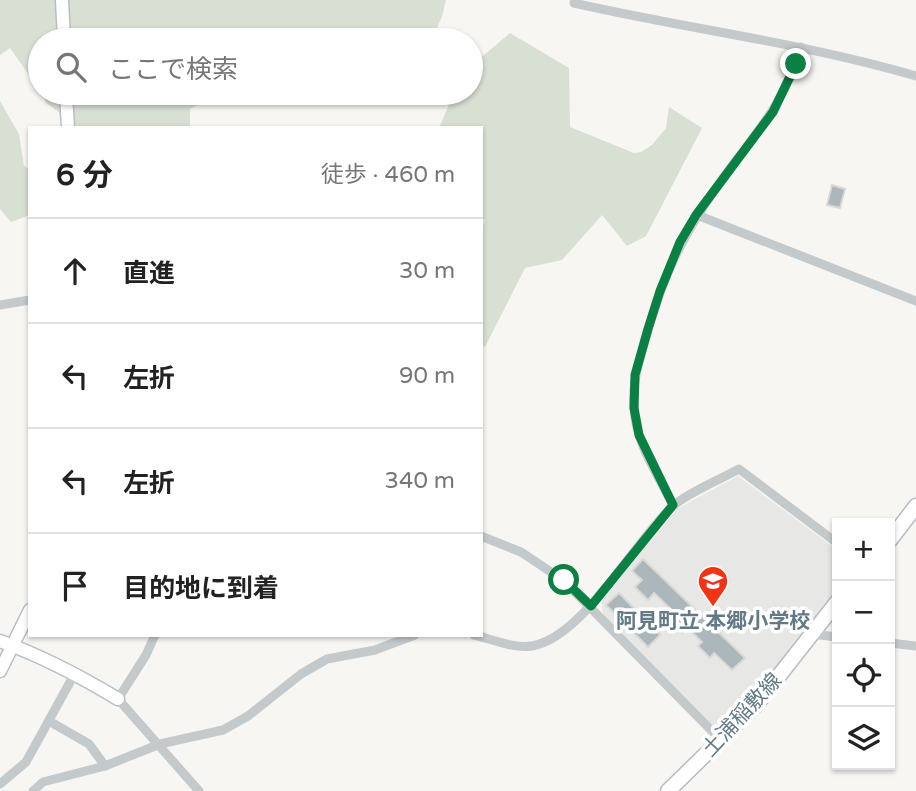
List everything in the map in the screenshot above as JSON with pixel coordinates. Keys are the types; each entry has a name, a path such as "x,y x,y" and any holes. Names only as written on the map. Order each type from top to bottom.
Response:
{"main road":[{"path":"895,533 916,506"},
{"name":"土浦稲敷線","path":"668,791 756,705 832,608"}],"street":[{"path":"62,0 63,28"},
{"path":"574,3 648,20 801,47 916,76"},
{"path":"673,505 639,435 634,408 635,375 660,291 680,242 696,215 777,106 801,47"},
{"path":"67,105 68,126"},
{"path":"696,215 707,217 916,302"},
{"path":"0,304 28,300"},
{"path":"482,637 533,646 555,636 591,606 673,505 739,469 832,539"},
{"path":"483,537 521,552 564,580 720,739"},
{"path":"0,671 28,614"},
{"path":"810,634 832,636"},
{"path":"118,699 154,637"},
{"path":"33,791 43,782 105,766 160,744 223,730 248,716 301,674 327,659 375,650 410,637"},
{"path":"0,640 75,673 118,699 199,791"},
{"path":"895,644 916,646"},
{"path":"0,784 26,762 75,673"},
{"path":"49,721 89,744 105,766"}],"shaded area":[{"path":"0,0 446,0 437,28 28,28 28,74 10,48 0,55"},
{"path":"510,33 569,68 570,127 634,153 652,145 666,128 669,107 702,128 646,236 627,246 602,215 562,260 525,268 485,347 483,126 440,126 449,105 483,105 483,56"},
{"path":"0,101 19,134 24,166 28,169 28,216 11,222 0,209"},
{"path":"49,105 197,105 190,109 190,126 76,125"},
{"name":"阿見町立 本郷小学校","path":"738,476 832,546 832,598 748,702 720,732 603,614 601,601 677,509"}],"building":[{"path":"832,185 845,189 840,208 827,205"},
{"path":"643,559 745,658 732,670 714,653 710,658 698,646 702,642 687,627 682,633 669,621 676,614 654,593 648,600 635,587 642,580 632,571"},
{"path":"619,593 660,635 648,647 606,605"}],"place":[{"name":"阿見町立 本郷小学校","path":"713,608"}],"route":[{"path":"564,580 591,606 673,505 639,435 634,408 635,375 660,291 680,242 696,215 773,112 796,64"}]}
